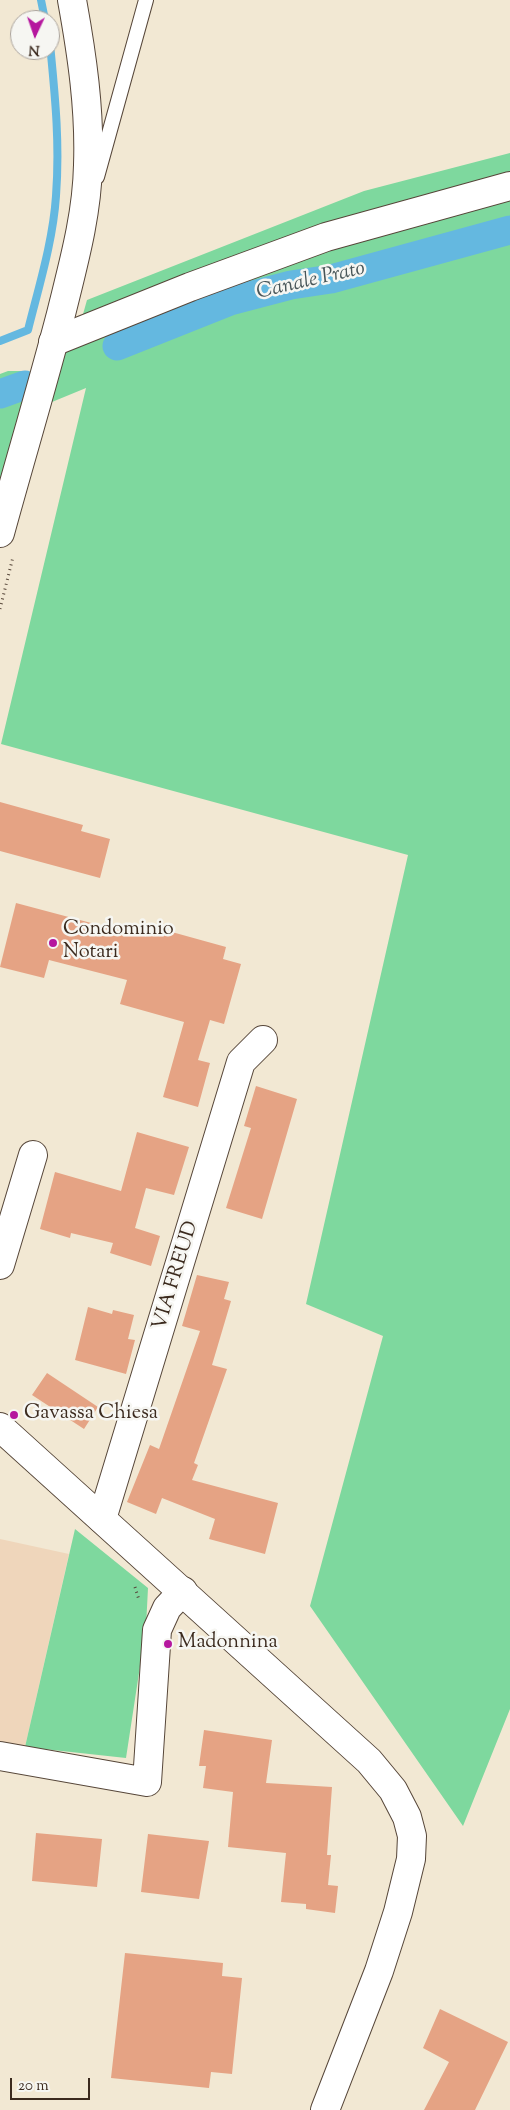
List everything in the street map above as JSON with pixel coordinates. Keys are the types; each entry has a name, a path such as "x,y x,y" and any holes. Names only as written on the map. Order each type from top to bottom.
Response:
{"street":[{"path":"0,533 78,246 86,199 88,137 85,80 72,0"},
{"path":"53,342 190,287 326,237 510,186"},
{"name":"VIA FREUD","path":"102,1519 240,1062 263,1040"},
{"path":"0,1265 33,1155"},
{"path":"0,1428 183,1591 369,1761 393,1790 407,1817 412,1836 412,1859 398,1912 379,1971 325,2110"},
{"path":"0,1756 147,1782 156,1630 167,1608 183,1591"}],"lane":[{"path":"78,246 146,0"}],"path":[{"path":"132,1578 140,1602"}],"shaded area":[{"path":"0,1539 69,1554 25,1747 0,1741"}],"green space":[{"path":"510,153 510,1709 463,1826 310,1606 383,1336 306,1304 408,855 1,744 86,388 35,409 53,342 78,332 87,300 364,191"},
{"path":"8,371 21,371 30,377 0,486 0,374"},
{"path":"75,1529 148,1588 146,1627 126,1758 25,1747"}],"building":[{"path":"0,802 83,825 81,831 110,839 100,878 0,851"},
{"path":"16,903 140,936 143,924 226,947 223,959 241,964 224,1024 210,1020 198,1060 210,1063 198,1107 163,1097 184,1022 120,1004 127,980 49,960 44,978 0,967"},
{"path":"256,1086 297,1099 262,1219 226,1208 251,1128 244,1126"},
{"path":"137,1132 189,1147 174,1195 146,1188 135,1228 160,1236 151,1266 110,1253 113,1243 71,1233 70,1238 40,1229 55,1172 121,1191"},
{"path":"197,1275 229,1282 224,1299 231,1301 212,1365 227,1369 194,1463 198,1465 192,1480 278,1503 265,1554 209,1539 215,1519 162,1498 156,1514 127,1502 150,1445 159,1449 200,1331 182,1326"},
{"path":"88,1307 112,1314 113,1310 134,1315 128,1339 135,1340 126,1374 75,1360"},
{"path":"47,1373 98,1407 84,1429 32,1395"},
{"path":"204,1730 272,1740 266,1783 332,1787 327,1855 331,1855 328,1885 338,1886 335,1913 306,1909 306,1904 281,1902 286,1853 228,1847 233,1792 203,1788 206,1766 199,1766"},
{"path":"36,1833 102,1839 97,1887 32,1881"},
{"path":"148,1834 209,1841 199,1899 141,1892"},
{"path":"125,1953 223,1963 222,1976 242,1978 232,2074 211,2072 209,2088 111,2078"},
{"path":"440,2009 508,2042 475,2110 424,2110 449,2062 423,2048"}],"waterway":[{"path":"41,0 43,10"},
{"path":"0,341 28,330 52,230 56,196 57,138 51,60"},
{"name":"Canale Prato","path":"117,346 230,301 291,285 331,279 510,230"},
{"name":"Canale Prato","path":"0,394 25,385"}],"place":[{"name":"Condominio Notari","path":"53,943"},
{"name":"Gavassa Chiesa","path":"14,1415"},
{"name":"Madonnina","path":"168,1644"}]}
